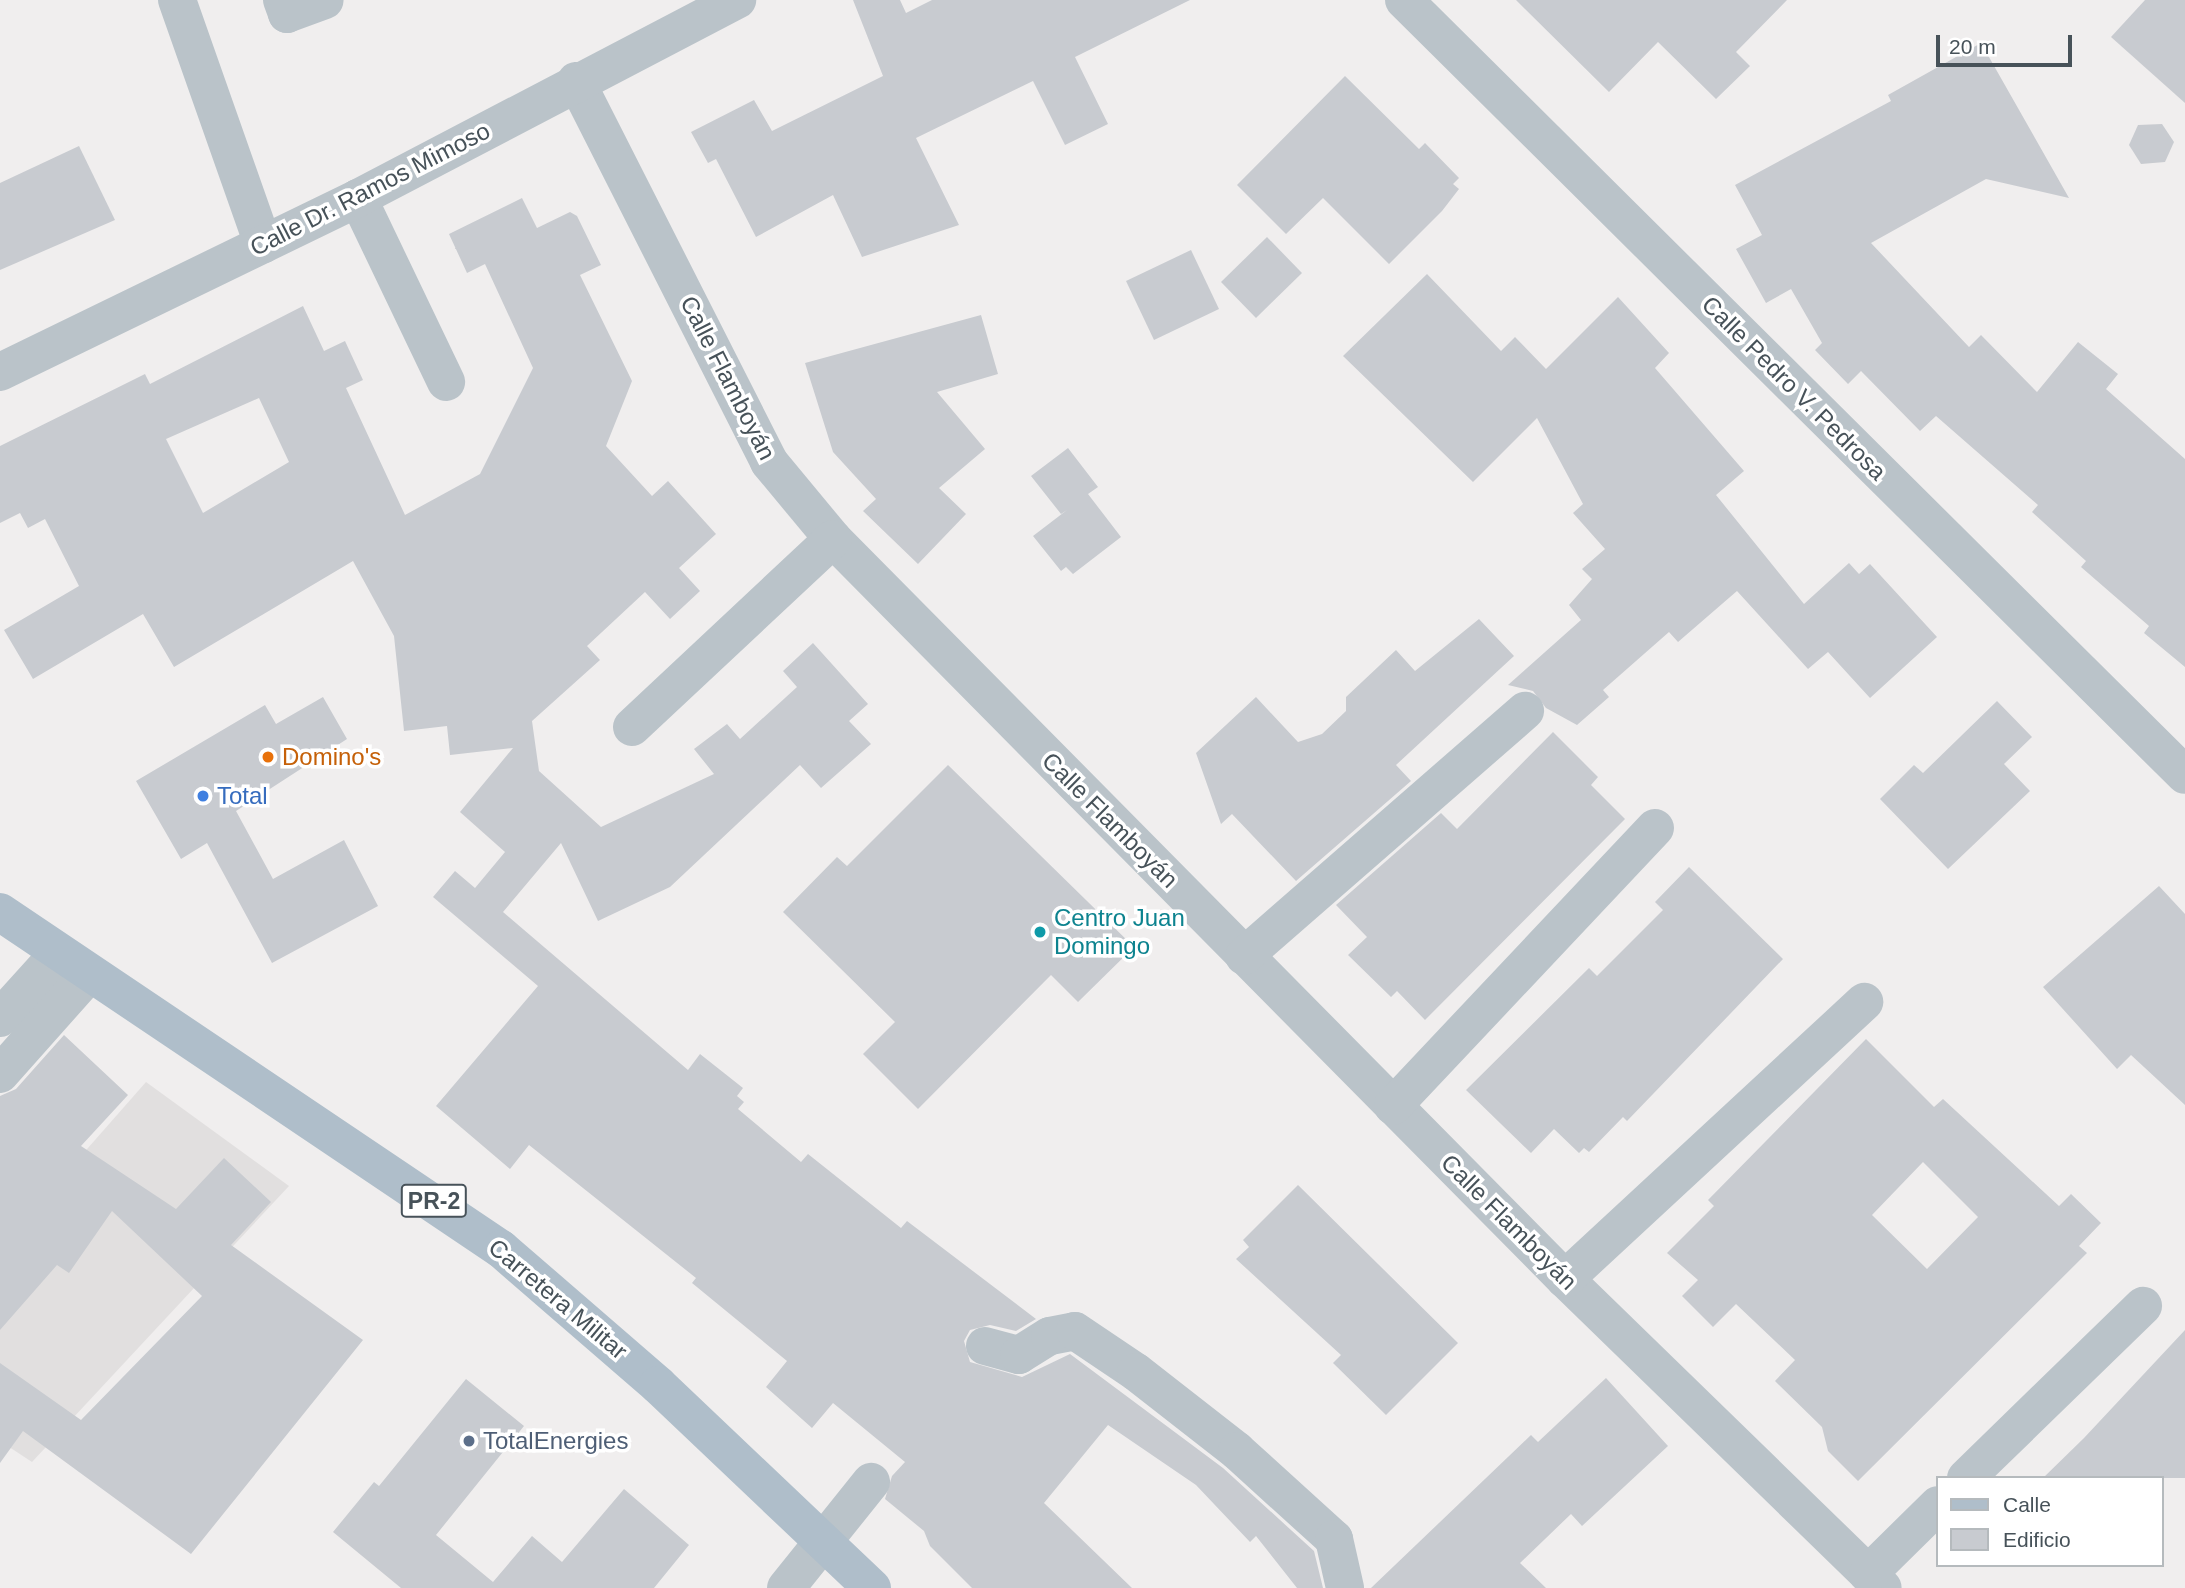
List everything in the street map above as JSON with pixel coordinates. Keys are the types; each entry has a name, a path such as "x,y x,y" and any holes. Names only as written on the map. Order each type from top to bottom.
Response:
{"main road":[{"name":"Carretera Militar","path":"0,912 73,964 355,1146 501,1249 827,1543 872,1588"}],"street":[{"path":"177,0 263,244"},
{"path":"282,0 287,14 325,0"},
{"name":"Calle Pedro V. Pedrosa","path":"1404,0 2185,775"},
{"name":"Calle Dr. Ramos Mimoso","path":"0,372 358,198 720,4"},
{"name":"Calle Flamboyán","path":"576,81 769,462 833,539 1565,1279 1875,1581"},
{"path":"358,198 446,383"},
{"path":"632,727 833,539"},
{"path":"1244,956 1525,711"},
{"path":"1394,1106 1655,828"},
{"path":"0,1018 73,964"},
{"path":"0,1074 73,964"},
{"path":"1565,1279 1864,1002"},
{"path":"1968,1476 2143,1306"},
{"path":"985,1346 1019,1355 1050,1336 1075,1331 1136,1371 1237,1451 1334,1539 1345,1588"},
{"path":"786,1588 827,1543 872,1482"},
{"path":"1875,1581 1937,1506"}],"shaded area":[{"path":"146,1082 289,1186 32,1462 0,1441 0,1248"}],"building":[{"path":"853,0 900,0 906,13 932,0 1190,0 1075,57 1108,124 1065,145 1033,81 916,138 959,225 862,257 833,195 756,237 716,159 708,163 691,132 754,100 772,131 883,76"},
{"path":"1516,0 1787,0 1736,52 1750,66 1716,99 1658,42 1609,92"},
{"path":"2145,0 2185,0 2185,103 2111,37"},
{"path":"1981,43 2069,198 1986,179 1871,243 1969,347 1981,335 2037,392 2078,342 2118,374 2106,389 2185,459 2185,667 2144,633 2149,626 2081,567 2086,561 2032,512 2038,505 1936,416 1920,431 1861,371 1848,384 1815,350 1822,343 1791,289 1766,303 1736,249 1762,235 1735,185 1891,101 1888,95"},
{"path":"1345,76 1419,149 1425,143 1459,178 1453,184 1459,189 1442,211 1389,264 1323,198 1286,234 1237,185"},
{"path":"2162,124 2174,142 2165,162 2141,164 2129,145 2138,125"},
{"path":"79,146 115,220 0,270 0,183"},
{"path":"522,198 537,228 570,212 577,216 601,265 580,275 632,381 606,446 652,496 668,481 716,534 679,568 700,591 670,619 645,592 587,646 600,660 532,721 539,771 601,827 714,774 694,749 727,724 740,739 797,687 783,671 813,643 868,704 849,721 871,744 821,788 800,765 670,887 598,921 561,843 503,912 688,1070 700,1054 743,1088 737,1096 744,1102 738,1109 801,1162 808,1154 901,1228 907,1221 1036,1319 1016,1331 990,1325 970,1330 964,1341 970,1362 1022,1377 1070,1354 1223,1468 1314,1551 1323,1588 1297,1588 1256,1536 1250,1542 1196,1485 1108,1425 1044,1503 1132,1588 972,1588 930,1546 924,1531 885,1499 892,1476 905,1462 833,1403 812,1428 766,1387 787,1361 692,1283 696,1278 529,1145 510,1169 436,1106 538,986 433,897 455,871 475,888 505,852 460,812 513,748 450,755 447,726 404,731 394,636 353,561 174,667 143,614 33,679 4,630 79,586 45,519 28,528 20,513 0,523 0,446 145,374 150,384 303,306 324,351 345,341 363,380 346,388 405,515 480,474 533,368 485,264 467,273 449,234","holes":["259,398 289,462 203,513 166,439"]},
{"path":"1267,237 1302,273 1256,318 1221,282"},
{"path":"1191,250 1219,309 1154,340 1126,281"},
{"path":"1427,274 1501,351 1515,337 1546,369 1618,297 1669,353 1655,368 1744,471 1716,495 1804,604 1849,563 1859,574 1870,564 1937,637 1870,698 1828,652 1808,669 1737,591 1678,642 1669,632 1603,690 1609,697 1577,725 1546,708 1533,691 1508,685 1581,620 1569,605 1592,579 1582,569 1605,549 1573,513 1583,504 1537,418 1473,482 1343,356"},
{"path":"981,315 998,374 937,392 985,449 939,488 966,514 918,564 863,511 876,499 833,452 805,363"},
{"path":"1068,448 1098,487 1088,494 1121,537 1073,574 1066,567 1061,571 1033,536 1067,510 1061,514 1031,476"},
{"path":"1479,619 1514,656 1396,765 1411,781 1296,881 1232,814 1221,824 1196,753 1256,697 1298,742 1322,734 1346,711 1346,697 1396,650 1415,671"},
{"path":"323,697 347,739 236,811 273,879 344,840 378,906 272,963 207,843 181,859 136,781 265,705 276,724"},
{"path":"1997,701 2032,737 2004,764 2030,791 1948,869 1880,799 1914,765 1923,773"},
{"path":"1553,732 1598,777 1591,785 1625,819 1425,1020 1397,991 1391,997 1348,955 1367,937 1336,905 1441,813 1457,829"},
{"name":"Centro Juan Domingo","path":"948,765 1134,947 1078,1002 1051,975 918,1109 863,1054 895,1022 783,912 837,857 847,866"},
{"path":"1689,867 1783,959 1627,1121 1623,1117 1589,1152 1584,1148 1579,1153 1554,1129 1531,1153 1466,1090 1589,968 1597,976 1663,910 1655,902"},
{"path":"2159,886 2185,914 2185,1105 2131,1055 2117,1069 2043,987"},
{"path":"64,1035 128,1095 81,1146 176,1209 224,1158 271,1202 231,1245 363,1340 191,1554 23,1431 0,1463 0,1363 81,1420 202,1296 112,1211 69,1273 57,1265 0,1330 0,1096 16,1089"},
{"path":"1866,1039 1934,1107 1943,1099 2059,1206 2071,1194 2101,1223 2079,1246 2087,1253 1858,1481 1828,1451 1822,1427 1775,1381 1795,1360 1736,1304 1713,1327 1682,1296 1698,1280 1667,1253 1714,1206 1708,1200","holes":["1923,1162 1978,1217 1927,1269 1872,1215"]},
{"path":"1298,1185 1458,1343 1386,1415 1333,1363 1341,1355 1236,1259 1249,1247 1243,1240"},
{"path":"2185,1330 2185,1478 2045,1476"},
{"path":"1606,1378 1668,1446 1582,1526 1571,1514 1520,1563 1546,1588 1371,1588 1531,1435 1538,1442"},
{"path":"466,1379 524,1426 436,1535 493,1582 532,1536 562,1562 624,1489 689,1545 654,1588 401,1588 333,1532 374,1482 379,1486"}],"place":[{"name":"Domino's","path":"268,757"},
{"name":"Total","path":"203,796"},
{"name":"Centro Juan Domingo","path":"1040,932"},
{"name":"TotalEnergies","path":"469,1441"}]}
